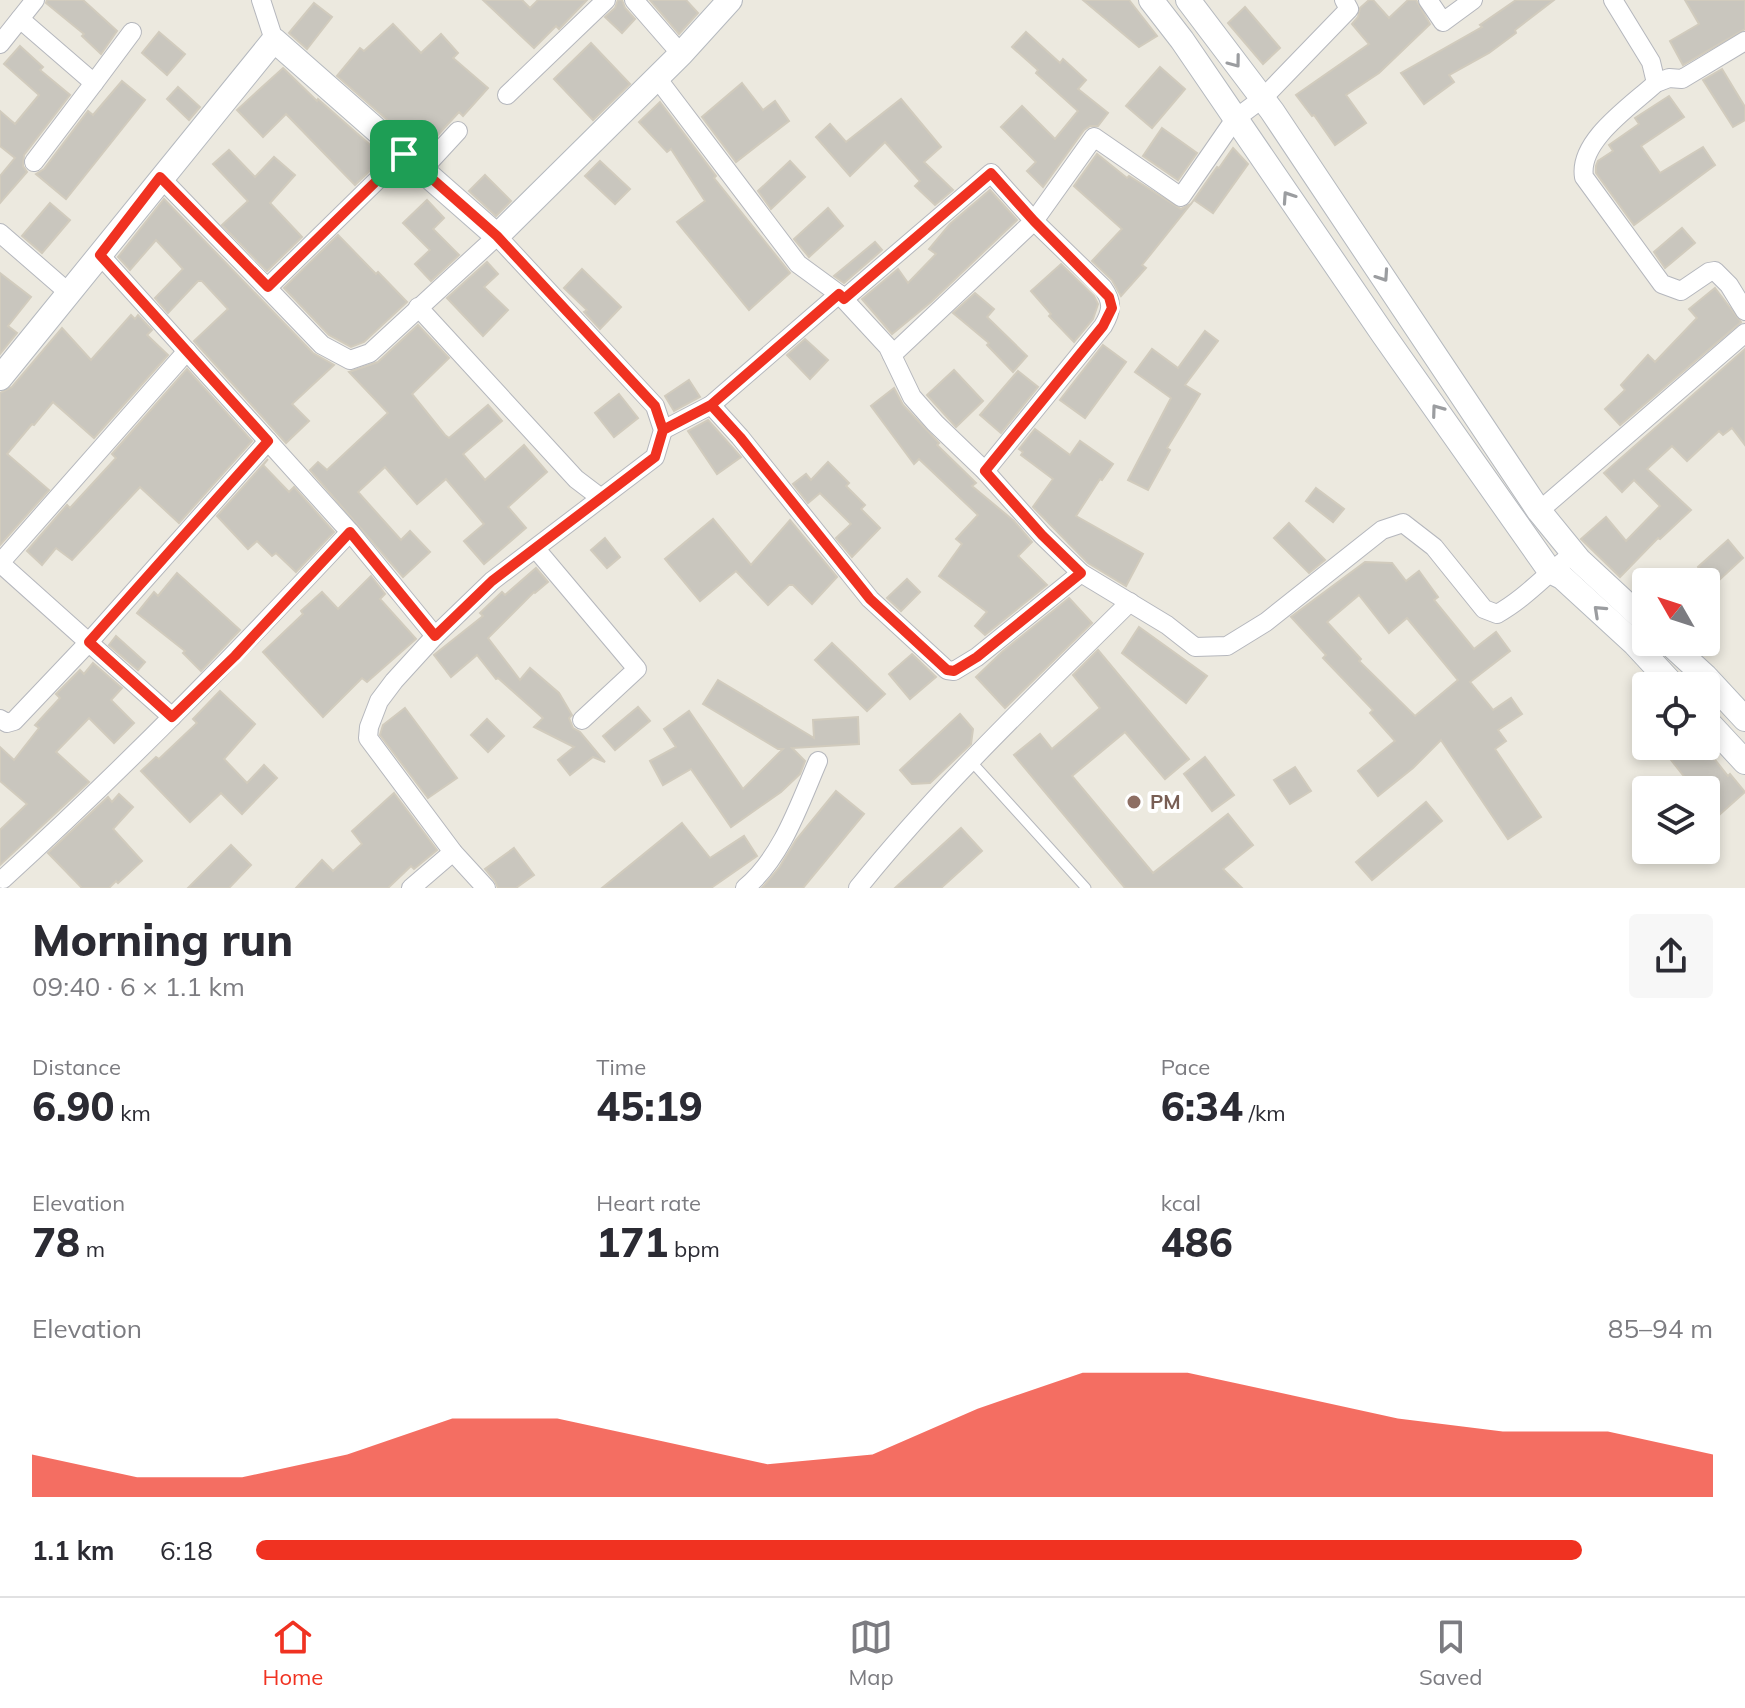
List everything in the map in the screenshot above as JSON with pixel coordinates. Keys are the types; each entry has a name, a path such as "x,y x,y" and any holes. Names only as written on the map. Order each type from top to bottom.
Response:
{"street":[{"path":"35,0 7,31 94,83"},
{"path":"261,0 274,40 497,236 655,406 663,430 655,457 492,581 435,636 379,701 368,738 453,852 486,888"},
{"path":"507,95 606,0"},
{"path":"634,0 681,54"},
{"path":"160,177 322,345 350,360 370,353 497,236 681,54 730,0"},
{"path":"1151,0 1550,571 1562,577 1661,672"},
{"path":"1188,0 1263,98 1539,511 1574,553 1632,609"},
{"path":"892,355 1034,221 1094,137 1181,197 1235,119 1263,98 1349,9 1344,0"},
{"path":"1428,0 1443,22 1473,0"},
{"path":"1613,0 1651,62 1656,83"},
{"path":"34,162 132,32"},
{"path":"1,374 274,40"},
{"path":"1745,41 1682,79 1669,78 1656,83 1593,141 1582,166 1584,177 1662,284 1681,291 1715,271 1729,285 1745,311"},
{"path":"657,78 798,264 842,296 888,347 912,397 935,423 1081,573 1167,625 1195,647 1227,646 1266,622 1382,530 1403,523 1434,547 1484,609 1497,614 1519,602 1550,571 1574,553"},
{"path":"268,287 413,162 458,131"},
{"path":"663,430 711,405 991,173 1034,221 1103,288 1112,308 1103,326 985,471"},
{"path":"0,233 69,293"},
{"path":"100,255 350,532 435,636"},
{"path":"418,307 576,479 601,498"},
{"path":"1539,511 1745,333"},
{"path":"172,717 0,563 187,351"},
{"path":"711,405 870,599 947,670 954,671 977,657 1081,573"},
{"path":"0,719 7,723 14,721 89,642 268,441"},
{"path":"1,879 85,804 235,656 350,532"},
{"path":"536,549 637,669 582,720"},
{"path":"858,888 905,829 970,760 1130,602"},
{"path":"1683,656 1745,719"},
{"path":"1720,735 1745,762"},
{"path":"745,888 760,875 787,832 818,761"},
{"path":"411,888 453,852"}],"lane":[{"path":"970,760 1086,888"}],"building":[{"path":"47,0 83,0 117,31 101,54 82,36 84,34 46,3"},
{"path":"483,0 522,0 530,8 538,0 587,0 559,29 556,26 534,48"},
{"path":"618,0 622,0 635,19 622,33 605,17 615,8"},
{"path":"650,0 686,0 698,13 679,34"},
{"path":"1083,0 1129,0 1157,36 1139,47"},
{"path":"1373,0 1389,18 1408,0 1416,0 1430,24 1379,73 1346,95 1366,123 1335,145 1296,95 1369,44 1352,24 1360,8"},
{"path":"1516,0 1554,0 1489,53 1449,75 1454,82 1424,104 1401,73 1482,27 1480,25"},
{"path":"1685,0 1745,0 1745,29 1683,65 1670,41 1699,24"},
{"path":"314,3 332,17 307,49 289,33"},
{"path":"1245,7 1280,48 1263,64 1228,23"},
{"path":"393,24 421,53 441,34 458,53 453,58 488,88 463,116 459,112 423,151 337,76 360,48 364,51"},
{"path":"159,32 185,54 167,75 142,53"},
{"path":"1026,32 1060,63 1063,59 1086,80 1078,89 1108,113 1098,126 1084,130 1043,187 1027,171 1036,162 1001,127 1022,106 1055,139 1078,111 1012,47"},
{"path":"591,43 630,84 593,120 554,79"},
{"path":"20,46 43,67 40,70 70,95 24,155 23,166 27,172 0,203 0,176 15,158 0,146 0,111 15,124 39,95 4,64"},
{"path":"1160,67 1185,89 1152,128 1126,106"},
{"path":"283,68 384,157 355,185 286,114 263,137 237,110"},
{"path":"1722,69 1745,107 1745,120 1733,127 1703,80"},
{"path":"122,81 145,100 66,199 36,174 44,169 88,111 93,115"},
{"path":"742,83 763,110 775,101 789,121 736,162 702,117"},
{"path":"178,87 200,107 189,120 167,99"},
{"path":"1669,96 1684,117 1641,146 1660,173 1703,147 1715,165 1634,225 1596,173 1596,166 1598,161 1613,151 1609,145 1639,124 1635,118"},
{"path":"901,99 941,147 924,162 953,190 935,205 915,186 920,181 885,142 850,176 816,137 830,124 846,142"},
{"path":"660,102 716,176 714,178 790,273 749,310 677,222 705,201 671,149 667,152 639,122"},
{"path":"1162,128 1197,153 1178,180 1143,156"},
{"path":"1233,148 1248,164 1213,213 1194,200 1192,202"},
{"path":"229,150 255,177 274,157 295,175 270,203 302,237 267,271 222,225 248,201 213,164"},
{"path":"1097,154 1127,178 1129,176 1181,209 1191,204 1142,265 1146,268 1121,296 1112,280 1092,261 1122,229 1074,186"},
{"path":"600,161 630,189 615,204 585,176"},
{"path":"790,161 805,177 771,209 758,191"},
{"path":"485,175 511,201 496,216 469,191"},
{"path":"990,190 1017,220 931,302 892,334 862,299 898,269 908,283 936,254 929,249 950,224"},
{"path":"164,199 313,353 334,365 292,404 309,421 286,443 194,341 228,309 202,281 198,281 168,313 155,298 183,269 156,240 130,270 118,257"},
{"path":"427,200 444,218 433,229 459,255 431,281 415,264 430,250 403,223"},
{"path":"50,203 70,220 42,253 22,236"},
{"path":"828,208 843,226 809,257 794,239"},
{"path":"1682,228 1695,243 1665,268 1654,252"},
{"path":"338,235 407,302 364,342 351,347 329,335 284,288"},
{"path":"875,242 882,250 844,283 834,276"},
{"path":"487,262 498,274 484,287 508,310 483,336 447,298"},
{"path":"1061,264 1094,296 1098,304 1093,319 1074,342 1031,291"},
{"path":"582,269 621,307 600,329 584,312 587,310 564,288"},
{"path":"0,273 31,297 8,326 17,333 0,354"},
{"path":"1715,288 1741,322 1620,425 1605,409 1625,390 1621,385 1648,355 1655,362 1697,318 1689,309"},
{"path":"975,293 994,309 987,317 1027,356 1013,372 987,345 989,343 953,313"},
{"path":"131,315 135,319 138,315 152,330 147,335 168,355 94,438 53,402 32,424 7,454 49,490 0,545 0,393 12,387 62,328 91,360"},
{"path":"418,325 449,358 412,394 445,435 449,438 488,405 502,421 463,454 485,480 524,445 547,472 508,507 526,528 484,564 464,541 484,524 446,479 417,504 385,467 358,492 401,540 410,531 430,552 403,577 310,470 318,462 327,470 388,413 349,372 378,362"},
{"path":"1205,331 1218,341 1185,385 1200,394 1167,448 1170,450 1148,490 1128,480 1171,398 1135,372 1152,349 1178,368"},
{"path":"805,339 828,360 810,379 787,355"},
{"path":"1103,345 1126,362 1085,418 1060,400"},
{"path":"1745,349 1745,445 1732,428 1723,435 1719,431 1687,461 1672,446 1647,469 1691,510 1620,577 1581,539 1606,517 1626,541 1660,506 1634,480 1622,492 1604,473"},
{"path":"187,369 252,441 179,523 140,487 72,560 56,548 42,565 27,551 67,505 70,508 116,458 112,454"},
{"path":"954,370 983,401 956,427 927,395"},
{"path":"1018,371 1038,387 1001,433 980,415"},
{"path":"689,380 700,397 674,411 665,396"},
{"path":"894,388 903,405 939,443 937,445 976,483 972,486 1014,521 1032,542 1018,556 1047,585 985,635 975,626 987,612 939,576 962,544 956,539 978,515 919,459 914,464 871,406"},
{"path":"619,394 638,418 614,437 595,413"},
{"path":"708,420 741,457 717,474 688,431"},
{"path":"1035,429 1070,455 1080,441 1113,464 1076,516 1143,554 1126,586 1088,563 1033,507 1053,479 1021,455 1023,452 1019,449"},
{"path":"268,459 263,465 289,492 294,487 334,532 296,572 276,553 272,556 257,541 248,549 217,516"},
{"path":"828,462 849,483 846,486 865,505 861,509 880,528 852,557 836,538 851,524 820,493 808,503 793,484 806,474 811,480"},
{"path":"1316,488 1344,509 1333,522 1306,501"},
{"path":"713,519 751,565 790,520 837,577 812,604 793,585 789,585 768,605 736,571 700,601 665,559"},
{"path":"1289,523 1325,560 1309,573 1274,538"},
{"path":"605,538 620,557 607,568 591,550"},
{"path":"1728,540 1743,558 1720,579 1720,568 1698,567"},
{"path":"1365,562 1392,563 1406,581 1419,571 1438,597 1434,600 1474,649 1496,632 1510,651 1470,682 1493,710 1511,698 1522,714 1498,730 1506,741 1495,749 1541,817 1508,839 1441,740 1378,796 1358,771 1395,741 1370,713 1373,710 1323,658 1326,655 1291,617","holes":["1359,595 1389,633 1407,618 1458,680 1415,716 1359,661 1361,659 1327,622"]},
{"path":"536,568 548,582 488,638 520,680 530,668 559,693 572,715 569,718 573,728 605,762 593,757 570,775 558,760 574,747 534,727 543,718 496,679 477,655 451,677 434,655 483,616 480,613 502,592 505,595"},
{"path":"177,573 240,630 201,671 183,653 185,651 137,613 154,592 158,596"},
{"path":"371,576 385,594 380,599 416,639 367,682 362,678 323,717 263,652 322,592 338,609"},
{"path":"907,579 920,592 901,611 887,598"},
{"path":"1069,598 1092,623 1005,708 976,677"},
{"path":"1139,627 1207,676 1186,703 1122,653"},
{"path":"116,636 145,662 138,670 109,645"},
{"path":"832,643 885,694 867,711 815,660"},
{"path":"1098,650 1189,759 1165,779 1125,732 1072,776 1153,873 1228,814 1253,845 1223,869 1242,888 1125,888 1014,755 1040,734 1052,749 1100,708 1073,675"},
{"path":"912,654 936,677 910,699 889,674"},
{"path":"93,663 122,688 111,700 134,723 114,743 89,718 56,752 89,782 0,865 0,830 27,804 0,781 0,747 14,760 39,728 35,725 60,698 56,694 80,670 84,674"},
{"path":"718,680 814,738 813,720 858,717 859,744 792,748 805,761 800,774 781,792 731,827 691,769 663,785 650,761 676,747 664,729 689,711 743,789 783,749 778,749 703,704"},
{"path":"220,691 255,724 224,759 247,783 264,765 277,778 242,814 221,793 190,822 141,771 156,757 159,759 197,723 193,719"},
{"path":"638,707 650,721 615,750 603,736"},
{"path":"405,708 457,778 428,798 380,735 383,725"},
{"path":"960,714 973,729 971,744 930,783 912,784 900,770"},
{"path":"487,719 504,736 488,752 471,735"},
{"path":"1205,757 1234,795 1212,811 1184,774"},
{"path":"1671,760 1715,760 1745,792 1720,814 1720,776 1684,776"},
{"path":"1295,767 1311,791 1290,804 1274,780"},
{"path":"836,791 864,814 803,888 762,888 796,840"},
{"path":"394,793 437,850 414,869 411,866 388,888 296,888 322,860 333,871 362,844 352,831"},
{"path":"119,794 133,807 113,829 142,861 109,888 82,888 48,853 108,797 112,802"},
{"path":"1426,802 1442,821 1372,880 1356,862"},
{"path":"682,823 710,858 744,836 757,856 711,888 602,888"},
{"path":"961,828 982,851 941,888 895,888"},
{"path":"231,845 251,865 229,888 188,888"},
{"path":"514,848 534,875 516,888 498,888 485,869"}],"place":[{"name":"PM","path":"1134,802"}],"route":[{"path":"404,154 268,287 160,177 100,255 268,441 89,642 172,717 235,656 350,532 435,636 492,581 655,457 663,430 711,405 839,294 844,299 991,173 1034,221 1103,288 1112,308 1103,326 985,471 1081,573 977,657 954,671 947,670 870,599 711,405 663,430 655,406 497,236 404,154"}]}
